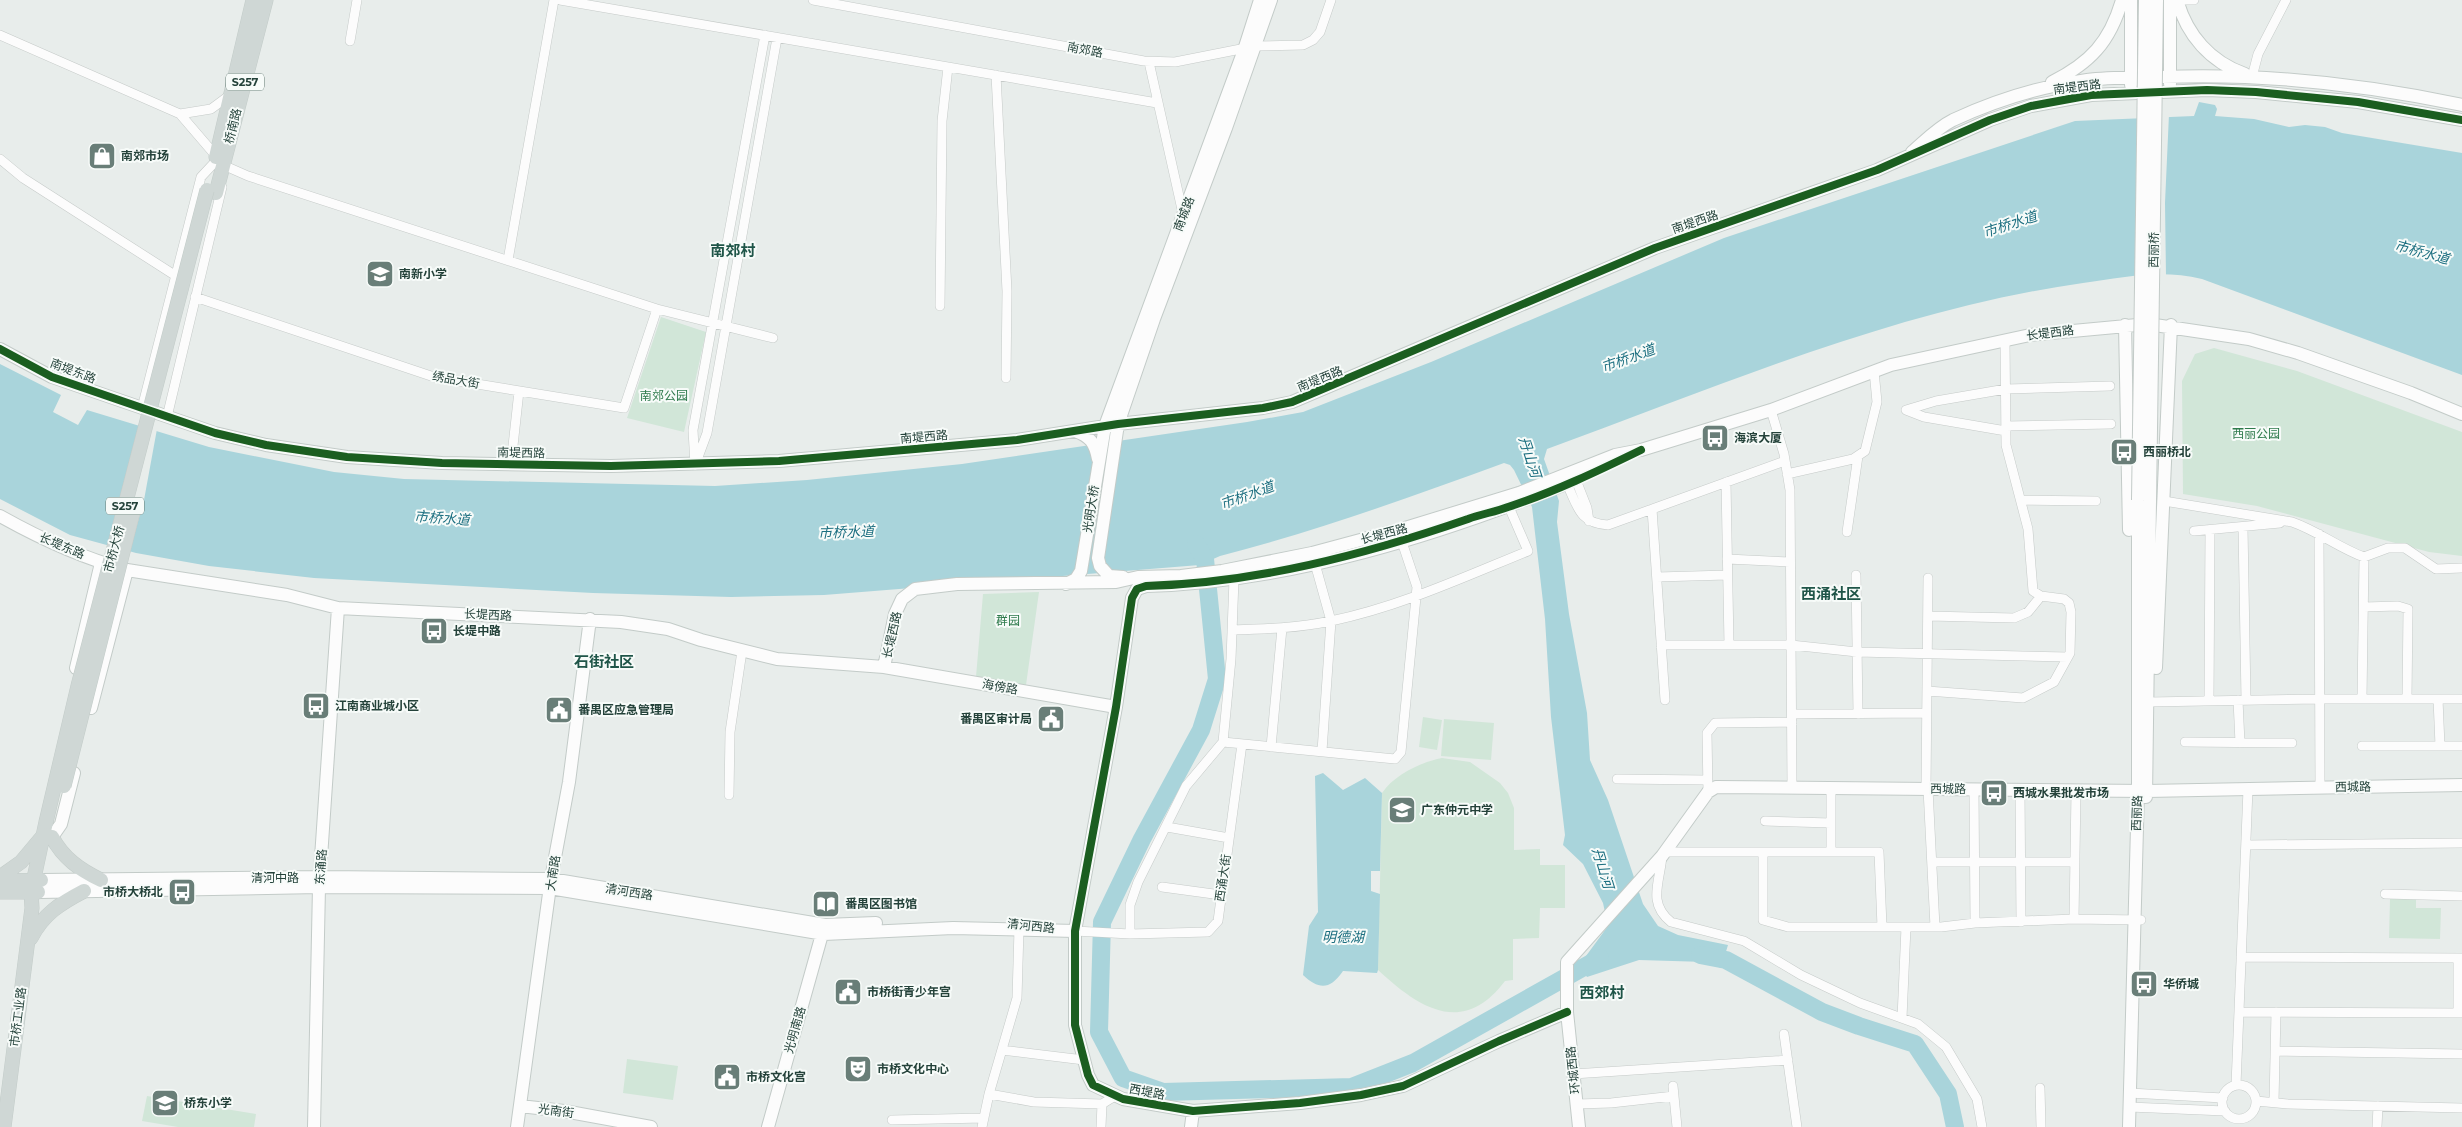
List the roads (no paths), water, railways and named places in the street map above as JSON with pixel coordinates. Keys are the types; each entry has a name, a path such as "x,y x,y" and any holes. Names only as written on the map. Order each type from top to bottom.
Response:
{"main road":[{"name":"桥南路","path":"211,192 230,95 253,0"},
{"name":"桥南路","path":"218,161 266,0"},
{"name":"市桥大桥","path":"49,829 78,686 211,192"},
{"path":"0,877 21,862 49,829 57,846 79,869 102,880"},
{"name":"市桥工业路","path":"4,1127 32,908 49,829"},
{"name":"清河中路","path":"0,881 36,886"},
{"name":"清河中路","path":"0,892 36,886"},
{"path":"27,946 38,924 48,913 84,891"}],"street":[{"path":"350,41 358,0"},
{"path":"508,260 554,0"},
{"path":"560,0 1157,103"},
{"name":"南郊路","path":"813,0 1149,62 1175,62 1250,48 1303,45 1312,40 1323,26 1331,0"},
{"name":"南城路","path":"1110,430 1157,310 1250,48 1260,0"},
{"name":"南城路","path":"1110,430 1183,215 1271,0"},
{"path":"2030,93 2084,64 2108,36 2122,0"},
{"path":"2131,94 2132,0"},
{"name":"西丽桥","path":"2144,500 2145,0"},
{"name":"西丽桥","path":"2144,500 2157,0"},
{"path":"2170,0 2170,92"},
{"path":"2177,0 2192,34 2200,45 2226,65 2252,76 2258,54 2286,0"},
{"path":"2182,0 2194,0"},
{"path":"0,35 180,114 218,161 248,176 657,308 712,324 772,338"},
{"path":"695,465 693,430 764,35"},
{"path":"695,465 707,433 778,38"},
{"path":"1149,62 1183,215"},
{"path":"940,306 942,121 948,67"},
{"path":"996,75 1007,291 1006,378"},
{"name":"南堤西路","path":"1904,160 1932,133 1952,120 2030,93 2089,80 2252,76 2351,86 2462,105"},
{"name":"南堤西路","path":"142,408 215,433 266,445 347,457 511,464 695,465 779,461 1017,440 1075,431 1110,430 1263,408 1292,402 1655,248 1904,160 1990,120 2031,106 2090,95 2207,90 2298,95 2404,109 2462,120"},
{"path":"180,114 211,109 230,95"},
{"path":"0,159 23,178 176,276"},
{"path":"142,408 200,178 218,161"},
{"path":"167,417 222,189 218,161"},
{"name":"绣品大街","path":"195,298 434,376 624,408 657,308"},
{"path":"2125,324 2132,664 2145,698"},
{"name":"长堤西路","path":"1131,604 1134,594 1141,587 1227,577 1313,558 1402,542 1566,482 1641,450 1771,410 1890,365 2030,335 2125,324 2171,326 2249,339 2298,353 2411,393 2462,414"},
{"path":"2145,698 2157,662 2171,326"},
{"path":"2170,348 2182,337 2197,331"},
{"path":"1927,691 2023,698 2054,682 2068,657 2071,612 2069,603 2064,599 2041,596 2033,591 2028,529 2006,445 2005,340"},
{"name":"南堤东路","path":"0,349 52,377 142,408"},
{"path":"1787,474 1858,456 1865,451 1877,402 1874,371"},
{"path":"2110,386 2006,389 1936,401 1906,410 1924,418 2006,429 2111,424"},
{"path":"511,464 519,391"},
{"path":"1771,410 1785,461 1790,490 1792,788"},
{"name":"光明大桥","path":"1066,584 1076,579 1081,572 1099,464 1110,430"},
{"name":"光明大桥","path":"1110,430 1098,558 1100,566 1112,579 1123,587 1131,604"},
{"path":"1075,431 1090,439 1096,448 1099,464"},
{"path":"1847,532 1858,456"},
{"path":"1566,482 1582,515 1589,521 1608,525 1785,461"},
{"path":"1726,482 1729,644"},
{"path":"2021,500 2096,501"},
{"name":"西丽路","path":"2129,1127 2134,1093 2145,698 2144,500"},
{"path":"2164,501 2292,522 2364,557 2388,548 2405,548 2436,568 2462,568"},
{"path":"1232,630 1282,628 1331,621 1416,596 1528,551 1507,502"},
{"name":"长堤西路","path":"1313,558 1507,502"},
{"path":"1652,509 1665,700"},
{"name":"长堤东路","path":"0,516 55,545 101,563 127,570"},
{"path":"2194,531 2292,522"},
{"path":"2240,743 2243,527"},
{"path":"2209,701 2210,530"},
{"path":"2319,534 2320,788"},
{"path":"1223,742 1395,759 1401,752 1417,587 1402,542"},
{"path":"2362,699 2364,557"},
{"path":"1313,558 1331,621 1322,751"},
{"path":"1727,559 1790,562"},
{"path":"101,563 40,821 49,829 61,824 127,570"},
{"name":"长堤西路","path":"127,570 287,595 338,608 590,619 668,629 742,651 777,659 884,668 895,614 902,599 915,589 957,584 1066,584 1138,577 1181,581"},
{"path":"1657,577 1727,575"},
{"path":"1856,575 1858,714"},
{"path":"1130,934 1130,905 1135,890 1186,786 1223,742 1232,630 1227,577"},
{"path":"1928,578 1927,789 1933,862 1935,927"},
{"path":"1928,616 2014,618 2028,612 2041,596"},
{"name":"西堤路","path":"1131,604 1116,707 1075,931 1075,1024 1091,1083 1099,1089 1116,1096 1193,1112 1300,1103 1361,1095 1402,1086 1499,1040 1567,1012"},
{"path":"2364,607 2398,606 2408,609 2407,699"},
{"name":"东涌路","path":"314,1127 320,882 338,608"},
{"name":"大南路","path":"517,1127 550,884 569,782 590,619"},
{"path":"1271,747 1282,628"},
{"path":"1661,645 1791,645 1857,652 2068,657"},
{"path":"729,795 730,732 742,651"},
{"name":"海傍路","path":"884,668 1116,707"},
{"path":"2145,698 2209,701 2462,699"},
{"path":"2438,699 2440,746"},
{"path":"1567,1012 1567,962 1664,854 1708,786 1707,733 1715,723 1858,714 1926,713"},
{"path":"2185,742 2292,743"},
{"name":"西涌大街","path":"1075,931 1130,934 1208,932 1218,921 1242,744"},
{"path":"2362,746 2462,746"},
{"path":"1617,779 1708,786"},
{"name":"西城路","path":"1708,786 2142,791 2462,785"},
{"path":"1831,788 1831,852"},
{"path":"2236,1085 2248,789"},
{"path":"1974,790 1975,923"},
{"path":"2020,790 2021,922"},
{"path":"2074,919 2076,791"},
{"path":"1765,821 1831,823"},
{"path":"1167,827 1229,838"},
{"path":"2246,845 2462,843"},
{"path":"1763,852 1763,920 1788,927 1935,927 1975,923 2074,919 2138,920"},
{"path":"1664,854 1879,852 1882,927"},
{"path":"1664,854 1656,902 1661,914 1671,922 1744,941 1801,975 1860,1003 1918,1024 1946,1047 1977,1099 1982,1127"},
{"path":"1933,862 2075,862"},
{"name":"清河中路","path":"36,886 102,880 550,884"},
{"name":"清河中路","path":"36,886 84,891 320,882"},
{"name":"清河西路","path":"550,884 823,929 954,928 1075,931"},
{"path":"1162,887 1221,895"},
{"path":"2385,894 2462,896"},
{"name":"清河西路","path":"823,929 956,921 1019,924 1075,931"},
{"path":"1902,1018 1906,927"},
{"name":"光明南路","path":"768,1127 823,929"},
{"path":"892,1120 983,1122 989,1094 1017,998 1018,929"},
{"path":"2239,1012 2460,1013 2460,958 2242,957"},
{"name":"环城西路","path":"1567,1012 1579,1127"},
{"path":"2274,1102 2276,1012"},
{"path":"1784,1034 1797,1127"},
{"path":"1002,1050 1084,1060"},
{"path":"2275,1051 2462,1054"},
{"path":"1574,1074 1788,1060"},
{"path":"2236,1085 2250,1088 2256,1101 2252,1113 2236,1123 2225,1111 2222,1098 2227,1090 2236,1085"},
{"path":"1673,1086 1677,1127"},
{"path":"2040,1088 2041,1127"},
{"path":"2134,1093 2222,1098"},
{"path":"989,1094 1034,1102 1102,1104 1116,1096"},
{"path":"1577,1104 1611,1103 1674,1096"},
{"path":"2256,1101 2462,1108"},
{"path":"1101,1127 1102,1104"},
{"name":"光南街","path":"520,1106 564,1111 651,1127"},
{"path":"2377,1127 2378,1106"},
{"path":"2133,1107 2225,1111"},
{"name":"西丽路","path":"2133,1107 2137,1127"},
{"path":"1191,1127 1193,1112"}],"water":[{"name":"市桥水道","path":"2199,102 2215,105 2217,109 2215,116 2254,119 2289,127 2305,125 2325,127 2342,133 2462,153 2462,375 2202,279 2157,274 2128,276 2014,295 1878,330 1745,375 1547,449 1544,459 1559,501 1557,522 1569,614 1587,713 1590,760 1608,800 1643,904 1658,926 1678,935 1728,945 1721,968 1706,962 1639,960 1587,977 1577,963 1586,956 1608,926 1603,903 1583,864 1563,845 1565,835 1551,717 1545,619 1532,507 1514,470 1510,465 1504,463 1328,525 1220,556 1211,560 1212,564 824,595 731,597 593,593 314,578 209,566 136,553 70,535 0,499 0,364 61,395 53,412 78,425 87,410 209,447 334,472 404,479 715,486 807,480 962,464 1303,412 1431,362 1724,238 2075,121 2194,116"},
{"name":"明德湖","path":"1323,773 1343,790 1365,778 1382,793 1380,871 1371,871 1371,891 1380,894 1378,970 1377,973 1343,971 1334,982 1324,986 1314,983 1303,975 1309,926 1318,912 1315,776"}],"waterway":[{"path":"1196,544 1205,559 1217,679 1201,730 1142,839 1102,922 1099,1032 1123,1078 1163,1092 1352,1087 1413,1063 1600,958"},
{"name":"丹山河","path":"1700,955 1726,960 1822,1012 1915,1044 1948,1094 1955,1127"}],"place":[{"name":"南郊市场","path":"102,156"},
{"name":"南新小学","path":"380,274"},
{"name":"海滨大厦","path":"1715,438"},
{"name":"西丽桥北","path":"2124,452"},
{"name":"长堤中路","path":"434,631"},
{"name":"江南商业城小区","path":"316,706"},
{"name":"番禺区应急管理局","path":"559,710"},
{"name":"番禺区审计局","path":"1051,719"},
{"name":"西城水果批发市场","path":"1994,793"},
{"name":"广东仲元中学","path":"1402,810"},
{"name":"市桥大桥北","path":"182,892"},
{"name":"番禺区图书馆","path":"826,904"},
{"name":"华侨城","path":"2144,984"},
{"name":"市桥街青少年宫","path":"848,992"},
{"name":"市桥文化中心","path":"858,1069"},
{"name":"市桥文化宫","path":"727,1077"},
{"name":"桥东小学","path":"165,1103"}],"district":[{"name":"南郊村","path":"733,251"},
{"name":"西涌社区","path":"1831,594"},
{"name":"石街社区","path":"604,662"},
{"name":"西郊村","path":"1602,993"}],"park label":[{"name":"南郊公园","path":"664,396"},
{"name":"西丽公园","path":"2256,434"},
{"name":"群园","path":"1008,621"}]}
